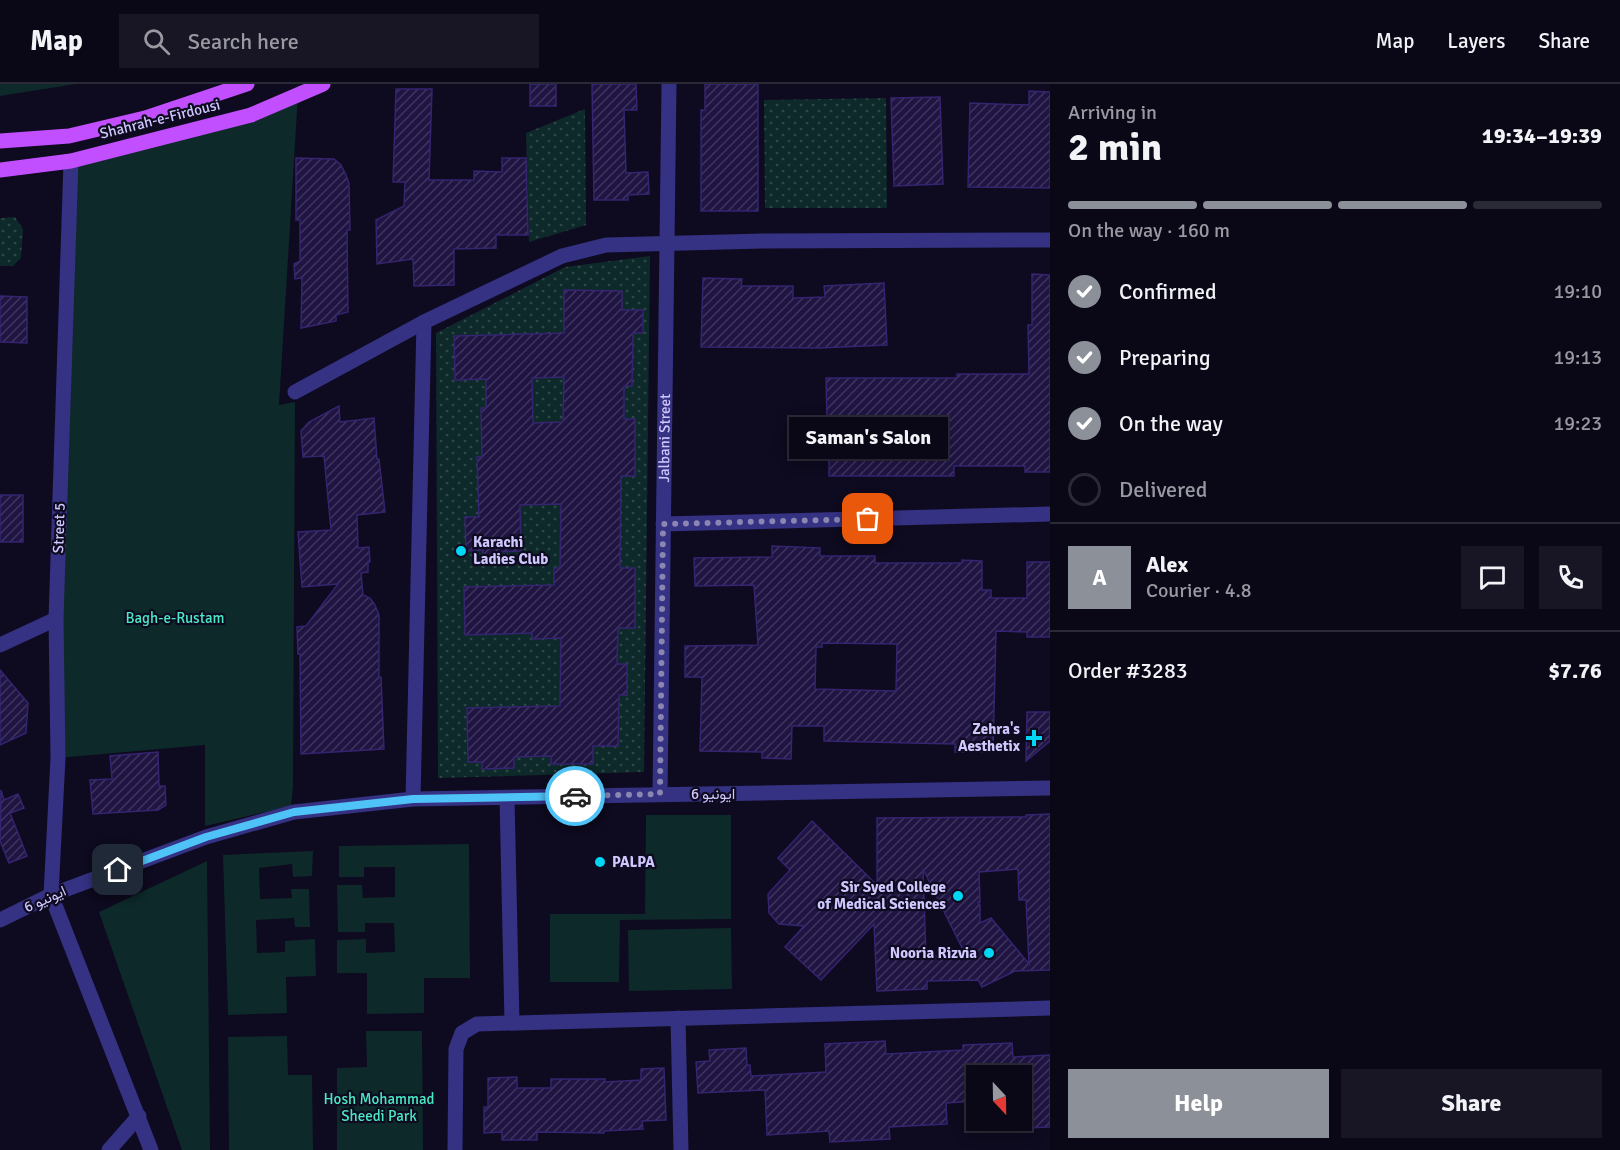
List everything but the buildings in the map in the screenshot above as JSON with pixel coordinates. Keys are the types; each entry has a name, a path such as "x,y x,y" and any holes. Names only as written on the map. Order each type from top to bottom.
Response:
{"main road":[{"name":"Shahrah-e-Firdousi","path":"0,141 69,136 145,118 247,84"},
{"name":"Shahrah-e-Firdousi","path":"0,170 71,161 251,115 323,84"}],"street":[{"name":"Jalbani Street","path":"660,794 669,84"},
{"name":"Street 5","path":"51,895 58,758 56,619 71,161"},
{"path":"295,392 424,322 562,256 606,245 667,242 1050,240"},
{"path":"413,799 424,322"},
{"path":"663,524 1050,514"},
{"path":"0,645 56,619"},
{"name":"ایونیو 6","path":"0,920 51,895 206,837 294,812 413,799 1050,788"},
{"path":"507,798 512,1023"},
{"path":"51,895 151,1150"},
{"path":"455,1150 456,1049 462,1034 477,1024 1050,1008"},
{"path":"678,1018 681,1150"},
{"path":"109,1150 139,1116"}],"green space":[{"path":"0,84 76,84 0,96"},
{"name":"Bagh-e-Rustam","path":"298,95 279,405 295,402 293,787 291,806 205,826 205,745 58,758 71,160"},
{"path":"886,98 887,208 765,208 764,100"},
{"path":"585,109 586,225 529,242 526,133"},
{"path":"15,217 23,229 21,258 13,266 0,266 0,218"},
{"path":"650,256 644,772 438,778 436,333 565,267"},
{"path":"646,815 731,815 731,919 620,920 619,982 550,982 550,914 645,914"},
{"path":"469,844 470,978 424,978 424,1013 367,1014 367,973 337,973 337,940 366,939 366,953 395,952 394,923 365,923 365,932 338,932 337,885 362,885 363,898 395,897 395,867 364,867 364,877 339,877 339,846"},
{"path":"313,851 312,876 293,877 292,864 259,868 260,899 292,898 291,889 309,889 310,927 295,927 294,918 256,920 257,953 285,952 285,941 315,939 316,976 286,977 287,1013 228,1015 223,855"},
{"path":"207,861 210,1150 182,1150 99,912"},
{"path":"731,928 732,989 629,991 628,930"},
{"name":"Hosh Mohammad Sheedi Park","path":"366,1031 422,1031 423,1150 337,1150 337,1068 367,1067"},
{"path":"287,1036 288,1075 312,1075 313,1150 229,1150 228,1037"}],"way so far":[{"path":"575,796 660,794 663,524 868,519"}],"place":[{"name":"Saman's Salon","path":"868,519"},
{"name":"Karachi Ladies Club","path":"461,551"},
{"name":"Zehra's Aesthetix","path":"1034,738"},
{"name":"PALPA","path":"600,862"},
{"name":"Sir Syed College of Medical Sciences","path":"958,896"},
{"name":"Nooria Rizvia","path":"989,953"}],"route":[{"path":"118,870 206,837 294,812 413,799 575,796"}]}
